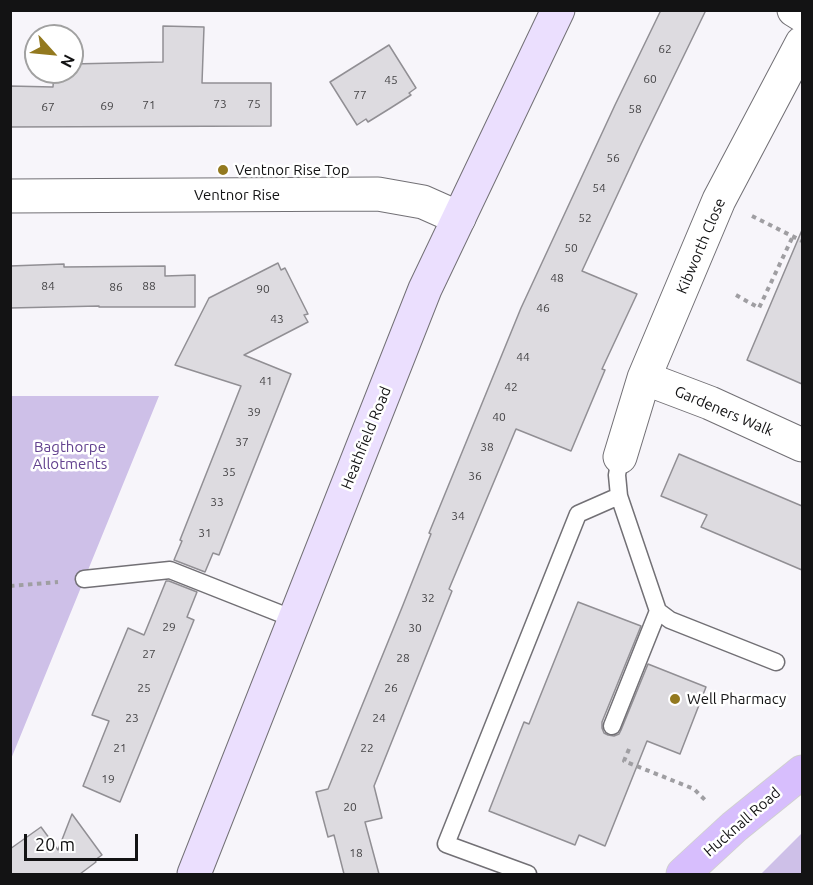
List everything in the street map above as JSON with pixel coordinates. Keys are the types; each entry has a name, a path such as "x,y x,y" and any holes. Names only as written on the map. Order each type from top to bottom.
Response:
{"main road":[{"name":"Heathfield Road","path":"194,874 425,289 558,10"},
{"name":"Hucknall Road","path":"683,874 734,827 802,772"}],"street":[{"path":"794,10 802,15"},
{"name":"Kibworth Close","path":"620,457 644,378 719,200 802,43"},
{"name":"Ventnor Rise","path":"10,196 378,194 423,202 459,218"},
{"name":"Gardeners Walk","path":"644,378 710,403 802,444"}],"lane":[{"path":"620,457 617,475 619,496 658,611 670,620 776,662"},
{"path":"528,874 446,844 578,514 619,496"},
{"path":"84,579 170,570 294,619"},
{"path":"612,726 658,611"}],"path":[{"path":"719,200 802,241"},
{"path":"736,296 759,308 793,236"},
{"path":"10,586 84,579"},
{"path":"631,764 693,789"}],"green space":[{"name":"Bagthorpe Allotments","path":"11,396 159,396 11,759"},
{"path":"802,833 802,874 761,874"}],"building":[{"path":"661,10 706,10 582,271 637,294 602,369 605,370 571,451 516,429 449,589 452,591 374,786 382,818 365,822 379,874 344,874 334,835 328,837 316,792 328,789 521,308"},
{"path":"163,26 204,27 202,83 271,83 271,126 10,127 10,86 53,87 53,84 84,84 84,64 163,62"},
{"path":"389,45 416,88 409,93 411,95 389,109 368,122 366,119 357,125 330,82"},
{"path":"802,230 802,384 747,360"},
{"path":"278,263 281,270 285,268 308,314 304,315 308,322 244,355 291,374 219,555 213,553 205,572 174,560 241,386 175,365 209,298"},
{"path":"64,264 64,267 165,266 165,276 195,275 195,307 10,308 10,266"},
{"path":"679,454 802,506 802,570 701,527 707,515 661,496"},
{"path":"166,581 197,592 187,617 194,620 120,802 83,786 109,721 92,715 128,628 144,635"},
{"path":"578,602 641,626 602,722 604,733 614,736 619,734 648,664 706,687 680,754 647,741 605,846 579,835 575,845 489,811 524,722 529,724"},
{"path":"72,814 102,855 95,860 96,862 80,874 10,874 10,849 41,827 58,850"}],"place":[{"name":"Ventnor Rise Top","path":"223,170"},
{"name":"Well Pharmacy","path":"675,699"}]}
